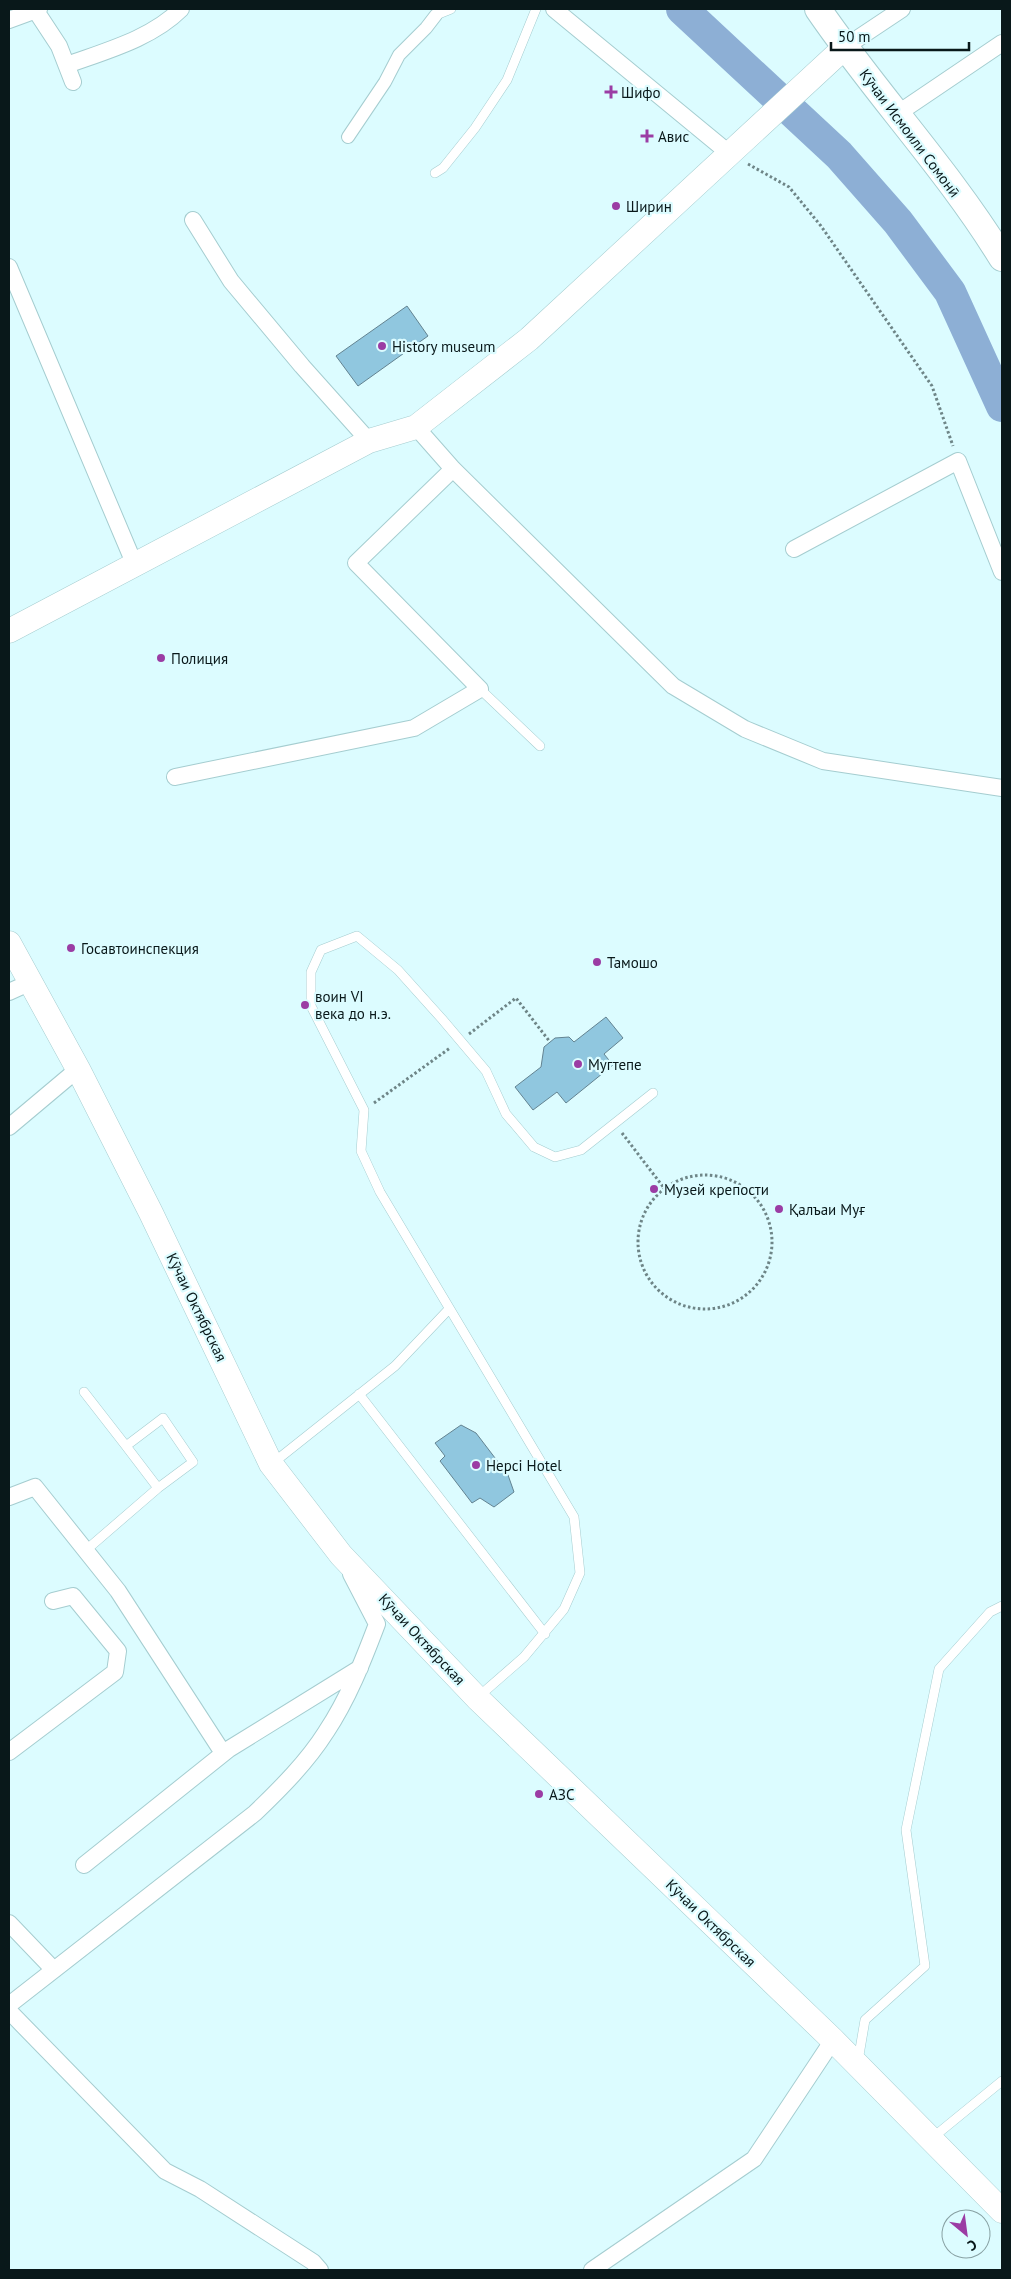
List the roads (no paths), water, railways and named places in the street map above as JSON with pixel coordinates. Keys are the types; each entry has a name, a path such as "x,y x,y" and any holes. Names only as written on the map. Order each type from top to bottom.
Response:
{"main road":[{"name":"Кӯчаи Исмоили Сомонӣ","path":"818,9 838,52 897,114 999,245"},
{"path":"9,631 134,563 369,441 416,427 529,339 838,52"},
{"name":"Кӯчаи Октябрская","path":"9,943 78,1069 218,1350 271,1464 341,1554 477,1698 833,2040 1002,2211"}],"street":[{"path":"67,65 134,40 173,17 181,9"},
{"path":"554,9 730,154"},
{"path":"838,52 902,9"},
{"path":"9,20 38,10 60,46 73,82"},
{"path":"348,137 385,82 399,55 436,15"},
{"path":"897,114 1002,43"},
{"path":"193,220 231,280 302,366 369,441"},
{"path":"9,267 134,563"},
{"path":"416,427 453,469 674,686 746,729 823,761 1002,788"},
{"path":"794,549 958,461 1002,572"},
{"path":"175,778 414,728 480,689 356,563 453,469"},
{"path":"9,992 31,982"},
{"path":"9,1127 78,1069"},
{"path":"9,1497 35,1487 118,1591 223,1753"},
{"path":"9,2005 255,1813 290,1778 326,1732 361,1666 376,1624 341,1554"},
{"path":"9,1752 115,1672 118,1651 73,1596 53,1601"},
{"path":"84,1865 223,1753 361,1666"},
{"path":"9,1923 54,1970"},
{"path":"9,2011 165,2171 200,2188 313,2262 320,2270"},
{"path":"592,2270 754,2159 833,2040"}],"lane":[{"path":"436,15 451,9"},
{"path":"435,172 442,168 475,128 507,80 536,9"},
{"path":"480,689 540,746"},
{"path":"477,1698 524,1657 564,1609 580,1573 574,1517 380,1192 361,1151 364,1110 311,1006 311,972 322,950 357,936 398,970 486,1071 506,1114 534,1147 555,1157 581,1150 653,1093"},
{"path":"271,1464 395,1366 449,1309"},
{"path":"84,1392 158,1488"},
{"path":"359,1394 544,1634"},
{"path":"85,1551 158,1488 193,1462 163,1418 126,1446"},
{"path":"857,2066 865,2020 925,1966 906,1830 939,1669 990,1612 1002,1606"},
{"path":"930,2140 1002,2081"}],"waterway":[{"path":"682,9 839,155 898,222 950,292 1002,406"}],"place":[{"name":"Шифо","path":"611,92"},
{"name":"Авис","path":"647,136"},
{"name":"Ширин","path":"616,206"},
{"name":"History museum","path":"382,346"},
{"name":"Полиция","path":"161,658"},
{"name":"Госавтоинспекция","path":"71,948"},
{"name":"Тамошо","path":"597,962"},
{"name":"воин VI века до н.э.","path":"305,1005"},
{"name":"Мугтепе","path":"578,1064"},
{"name":"Музей крепости","path":"654,1189"},
{"name":"Қалъаи Муғ","path":"779,1209"},
{"name":"Hepci Hotel","path":"476,1465"},
{"name":"АЗС","path":"539,1794"}]}
